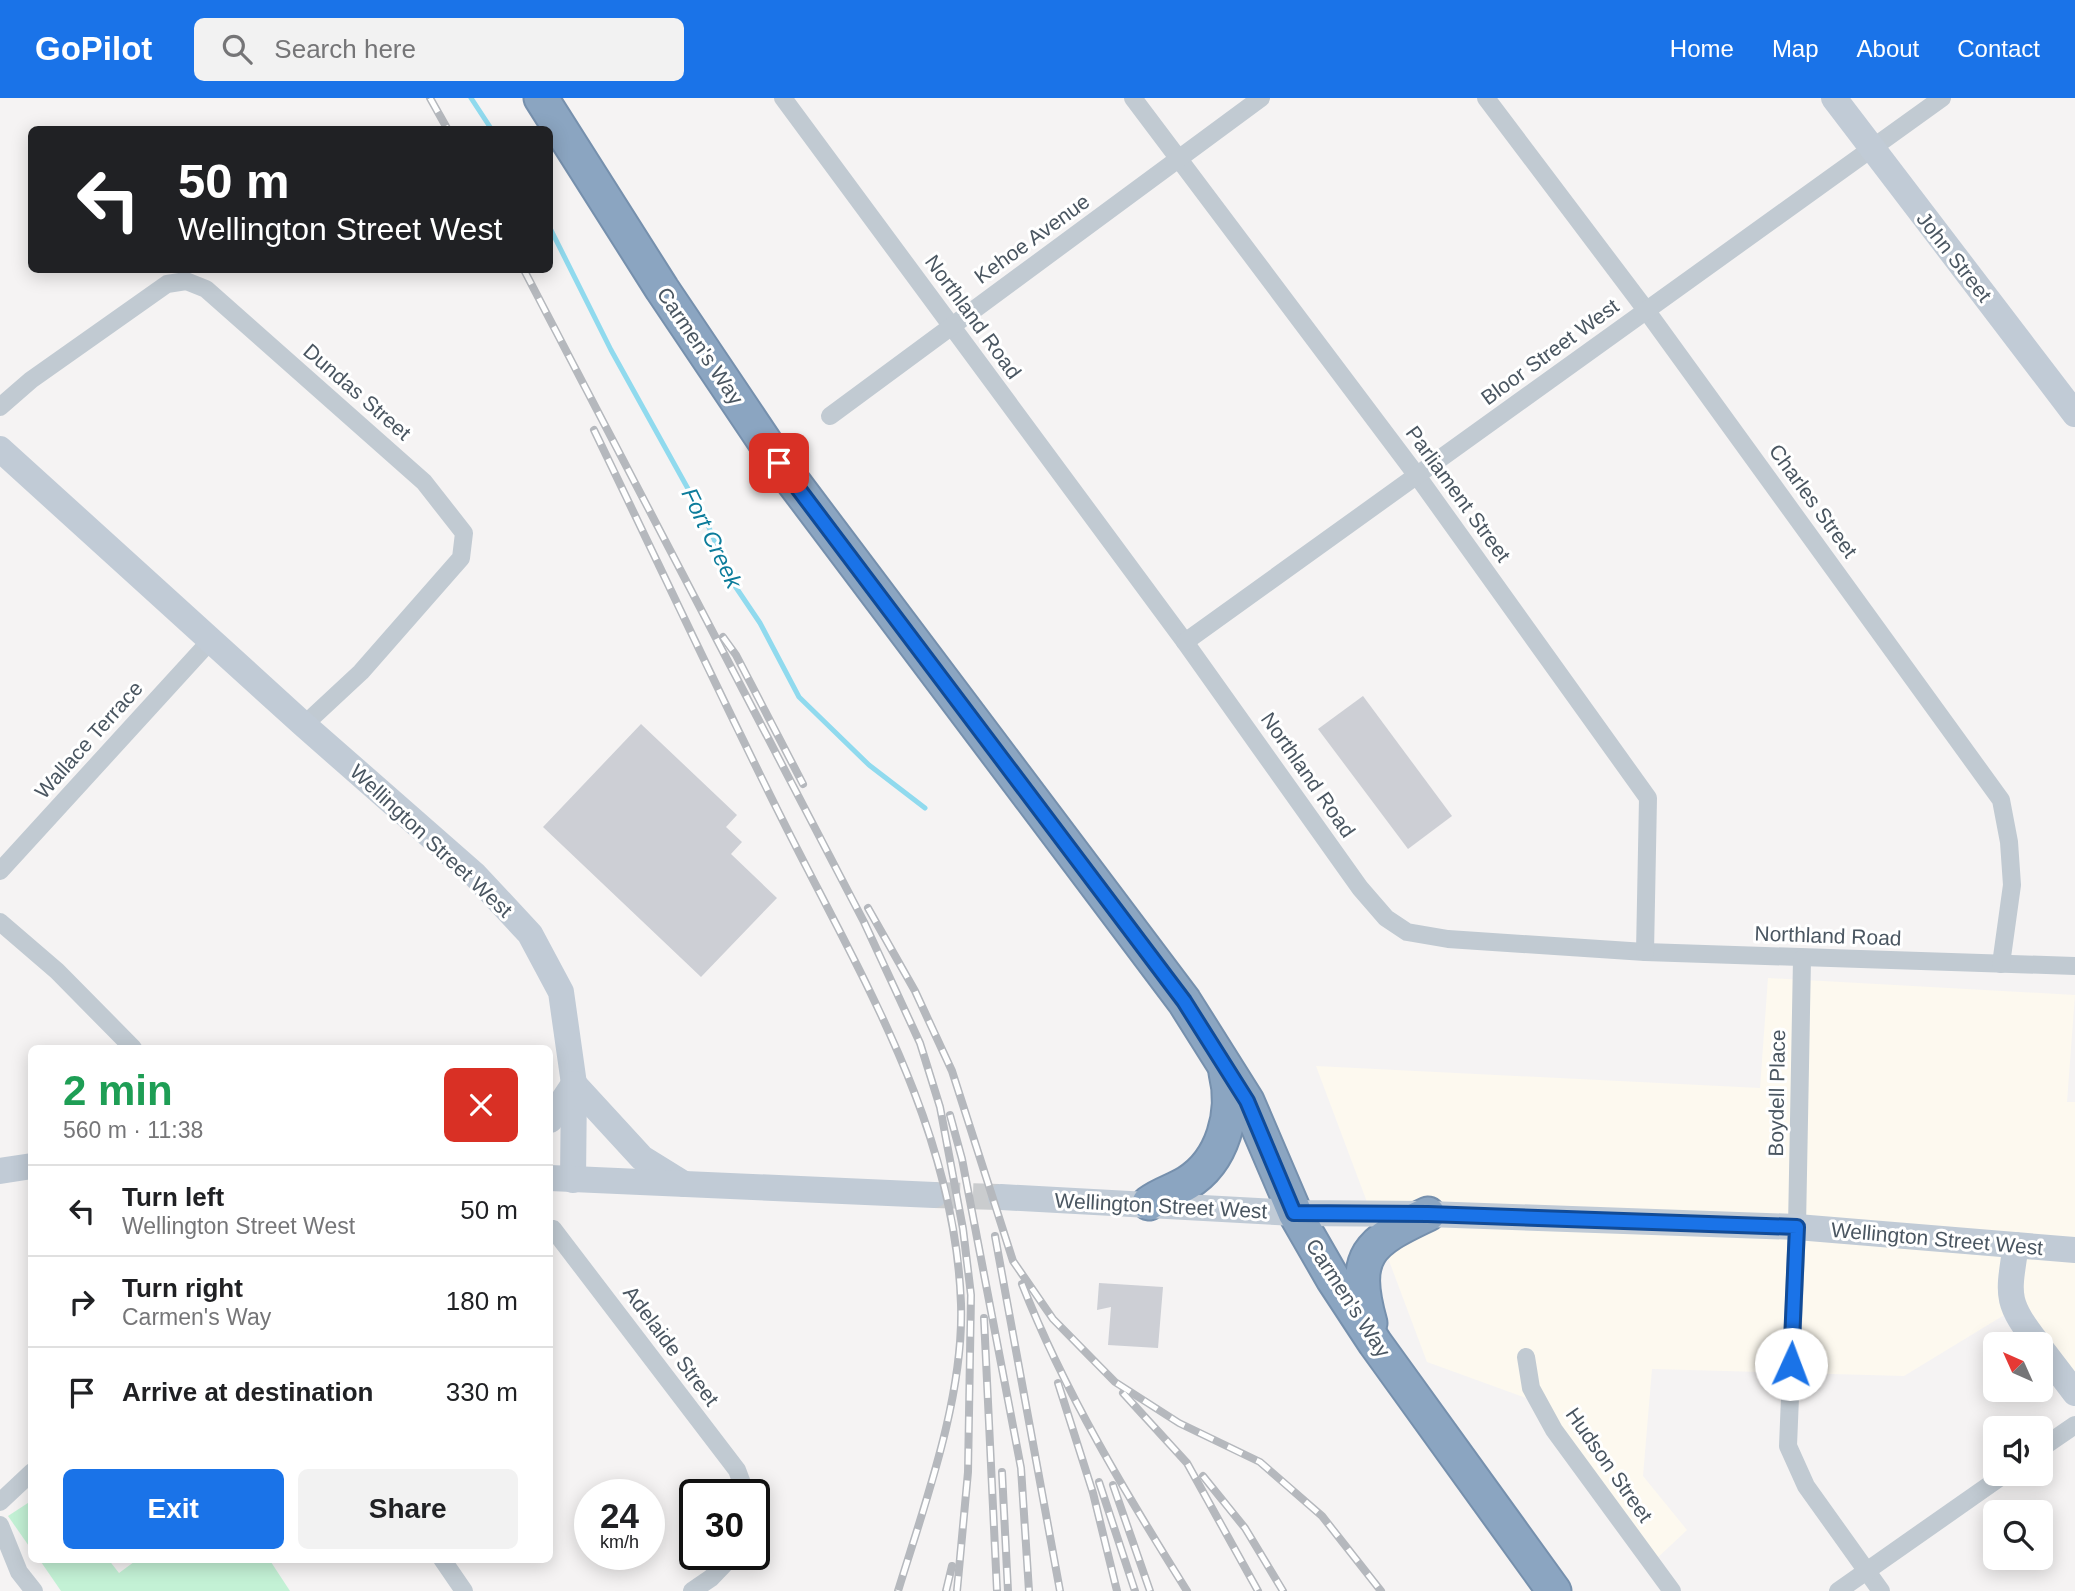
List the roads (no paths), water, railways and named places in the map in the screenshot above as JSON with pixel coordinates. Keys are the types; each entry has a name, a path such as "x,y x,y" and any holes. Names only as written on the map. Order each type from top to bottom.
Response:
{"highway":[{"name":"Carmen's Way","path":"541,98 662,289 779,463 1184,1001 1247,1101 1294,1213 1375,1343 1554,1591"},
{"path":"1149,1203 1165,1191 1185,1184 1212,1160 1227,1126 1230,1089 1225,1067"},
{"path":"1375,1343 1362,1300 1362,1271 1375,1244 1390,1232 1428,1214"}],"main road":[{"name":"John Street","path":"1834,98 1871,150 2075,414"},
{"name":"Wellington Street West","path":"0,449 304,725 475,875 530,934 561,992 574,1084 561,1179 934,1195"},
{"path":"553,1116 574,1084 642,1158 685,1185"},
{"path":"0,1171 28,1167"},
{"name":"Wellington Street West","path":"1001,1198 1149,1203 1294,1213 1428,1214 1797,1227 2075,1250"},
{"path":"2017,1245 2009,1299 2030,1332"},
{"path":"2053,1364 2075,1392"}],"street":[{"name":"Northland Road","path":"783,98 1185,642 1360,888 1386,918 1407,932 1448,939 1644,953 2075,966"},
{"name":"Parliament Street","path":"1133,98 1418,477 1648,798 1644,953"},
{"name":"Kehoe Avenue","path":"830,416 1262,98"},
{"name":"Charles Street","path":"1486,98 1646,310 2001,800 2009,842 2012,885 2001,964"},
{"name":"Bloor Street West","path":"1185,642 1942,98"},
{"name":"Dundas Street","path":"0,407 31,380 167,284 187,281 206,289 424,482 464,533 461,558 361,671 304,725"},
{"name":"Wallace Terrace","path":"0,871 212,639"},
{"path":"0,922 57,971 130,1045"},
{"name":"Boydell Place","path":"1802,959 1797,1227 1788,1446 1806,1486 1881,1591"},
{"name":"Adelaide Street","path":"554,1229 737,1470 740,1479"},
{"name":"Hudson Street","path":"1526,1357 1531,1388 1554,1430 1672,1591"},
{"path":"2053,1440 2075,1424"},
{"path":"0,1502 28,1476"},
{"path":"1838,1591 1988,1486"},
{"path":"0,1525 19,1572 34,1591"},
{"path":"445,1563 464,1591"},
{"path":"692,1591 719,1570"}],"waterway":[{"name":"Fort Creek","path":"471,98 489,126"},
{"name":"Fort Creek","path":"553,234 611,350 707,523 733,583 760,623 799,697 869,765 925,808"}],"tunnel":[{"path":"934,1195 1001,1197"}],"railway":[{"path":"430,98 446,126"},
{"path":"526,273 864,922 920,1043 940,1107 963,1229 971,1295 968,1472 957,1591"},
{"path":"594,430 756,767 870,991 921,1111 941,1174 955,1238 961,1304 960,1339 950,1412 941,1449 898,1591"},
{"path":"723,637 736,655 803,784"},
{"path":"868,908 915,991 952,1071 1013,1261 1053,1319 1115,1382 1179,1423 1260,1462 1322,1516 1381,1591"},
{"path":"950,1115 962,1159 1021,1468 1029,1591"},
{"path":"995,1236 1060,1591"},
{"path":"1022,1284 1077,1403 1119,1479 1187,1591"},
{"path":"984,1318 997,1591"},
{"path":"1058,1383 1093,1493 1117,1591"},
{"path":"1123,1393 1187,1463 1258,1591"},
{"path":"1002,1472 1008,1591"},
{"path":"1203,1476 1245,1528 1283,1591"},
{"path":"1099,1482 1135,1591"},
{"path":"1113,1485 1150,1591"},
{"path":"946,1591 952,1566"}]}
